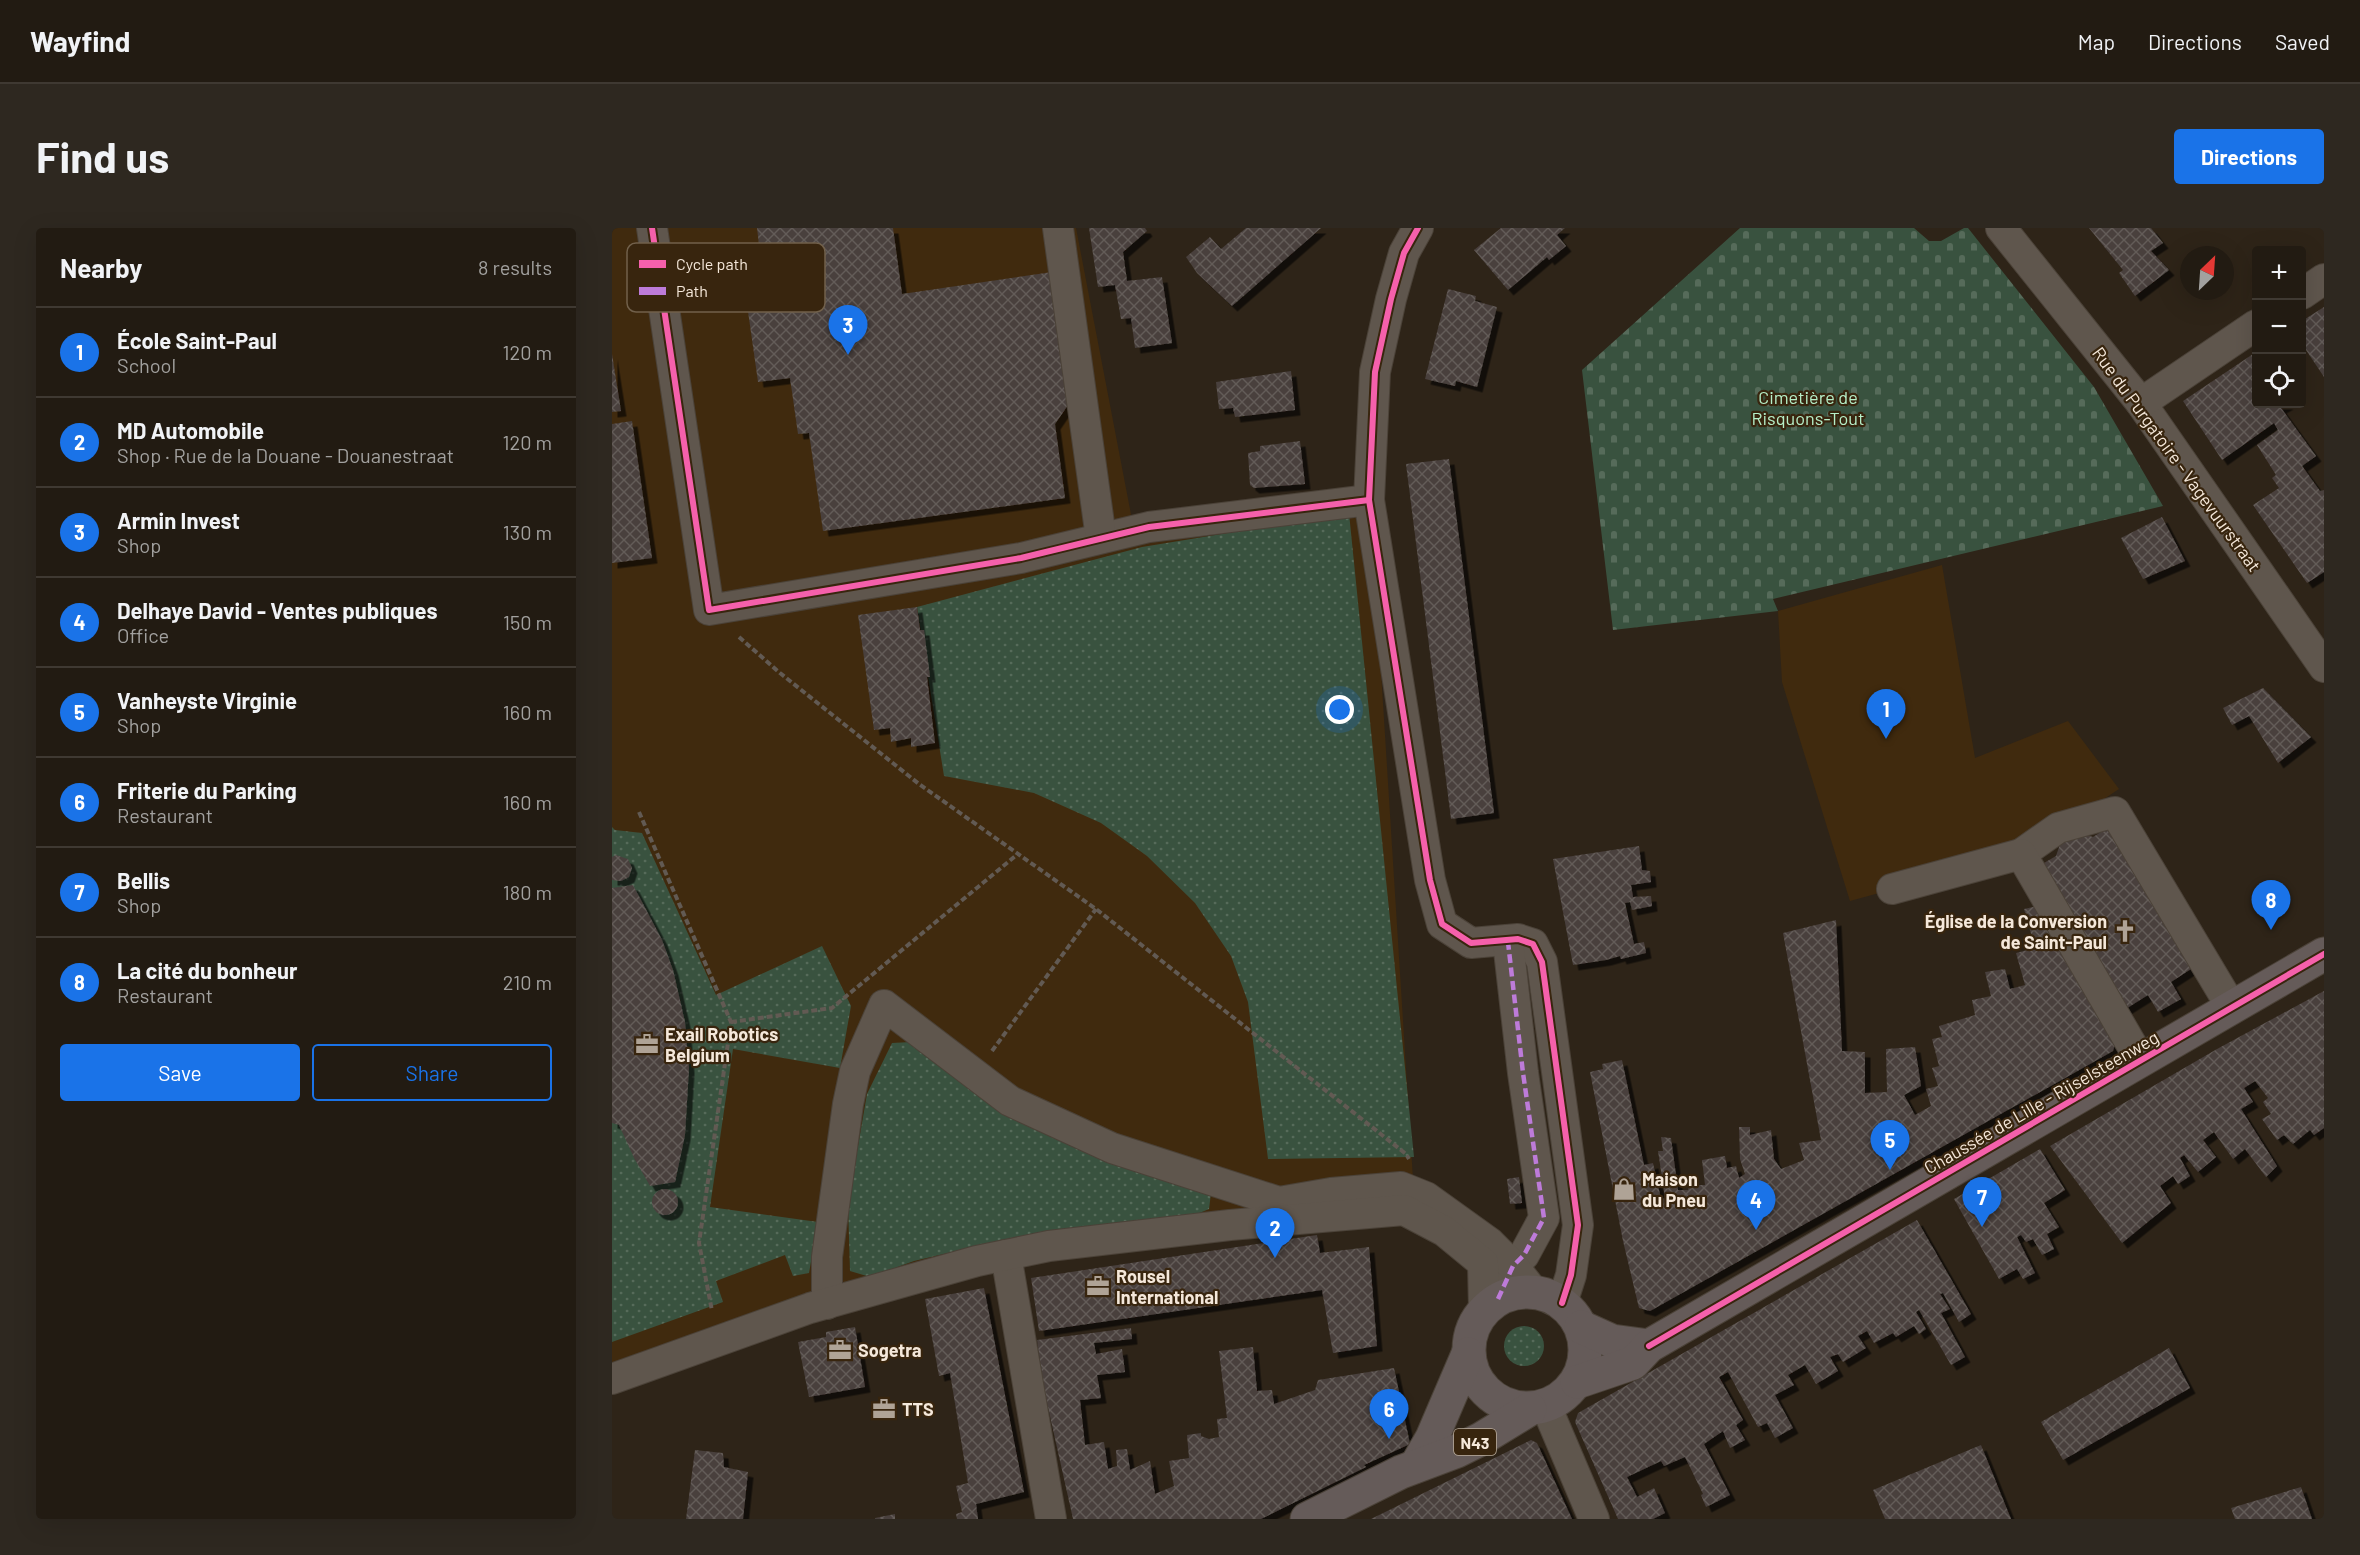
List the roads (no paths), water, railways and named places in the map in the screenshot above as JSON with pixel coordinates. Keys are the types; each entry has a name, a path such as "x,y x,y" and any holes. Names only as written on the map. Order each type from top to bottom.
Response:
{"main road":[{"name":"Chaussée de Lille - Rijselsteenweg","path":"1577,1382 1633,1363 1649,1346 2324,954"},
{"path":"1491,1304 1515,1293 1559,1307 1612,1341 1649,1346"},
{"name":"N43","path":"1416,1466 1448,1404 1468,1354 1472,1330 1491,1304"},
{"path":"1559,1307 1585,1337 1585,1360 1577,1382"},
{"name":"N43","path":"1468,1354 1474,1376 1488,1394 1507,1405 1538,1407"},
{"name":"N43","path":"1307,1519 1416,1466 1482,1439 1538,1407 1564,1396 1577,1382"}],"street":[{"path":"652,228 654,243"},
{"path":"1058,228 1101,537"},
{"path":"827,1304 827,1257 848,1104 855,1071 884,1005 1010,1101 1112,1148 1279,1202 1331,1193 1401,1187 1426,1197 1490,1243 1559,1307 1571,1275 1578,1225 1542,962 1533,944 1518,939 1508,942 1471,944 1442,924 1430,880 1369,500 1376,372 1390,299 1404,253 1418,228"},
{"name":"Rue du Purgatoire - Vagevuurstraat","path":"2001,228 2142,403 2324,667"},
{"path":"2306,291 2324,279"},
{"path":"665,312 709,610 1021,558 1149,527 1369,500"},
{"path":"2142,403 2252,328"},
{"path":"1892,890 2021,854 2058,828 2115,812 2232,1008"},
{"path":"2021,854 2141,1061"},
{"path":"1491,1304 1513,1266 1524,1255 1544,1218 1523,1073 1508,942"},
{"path":"1230,1225 1238,1216 1241,1199 1235,1188"},
{"path":"612,1379 810,1308 888,1285 1006,1255 1049,1246 1230,1225 1404,1210 1444,1231 1483,1263 1491,1304"},
{"path":"1006,1255 1051,1519"},
{"path":"1538,1407 1594,1519"}],"place":[{"name":"Armin Invest","path":"848,355"},
{"name":"École Saint-Paul","path":"1886,739"},
{"name":"La cité du bonheur","path":"2271,930"},
{"name":"Église de la Conversion de Saint-Paul","path":"2125,931"},
{"name":"Exail Robotics Belgium","path":"647,1044"},
{"name":"Vanheyste Virginie","path":"1890,1170"},
{"name":"Maison du Pneu","path":"1624,1189"},
{"name":"Bellis","path":"1982,1227"},
{"name":"Delhaye David - Ventes publiques","path":"1756,1230"},
{"name":"MD Automobile","path":"1275,1258"},
{"name":"Rousel International","path":"1098,1286"},
{"name":"Sogetra","path":"840,1350"},
{"name":"TTS","path":"884,1409"},
{"name":"Friterie du Parking","path":"1389,1439"}],"park label":[{"name":"Cimetière de Risquons-Tout","path":"1808,408"}]}
